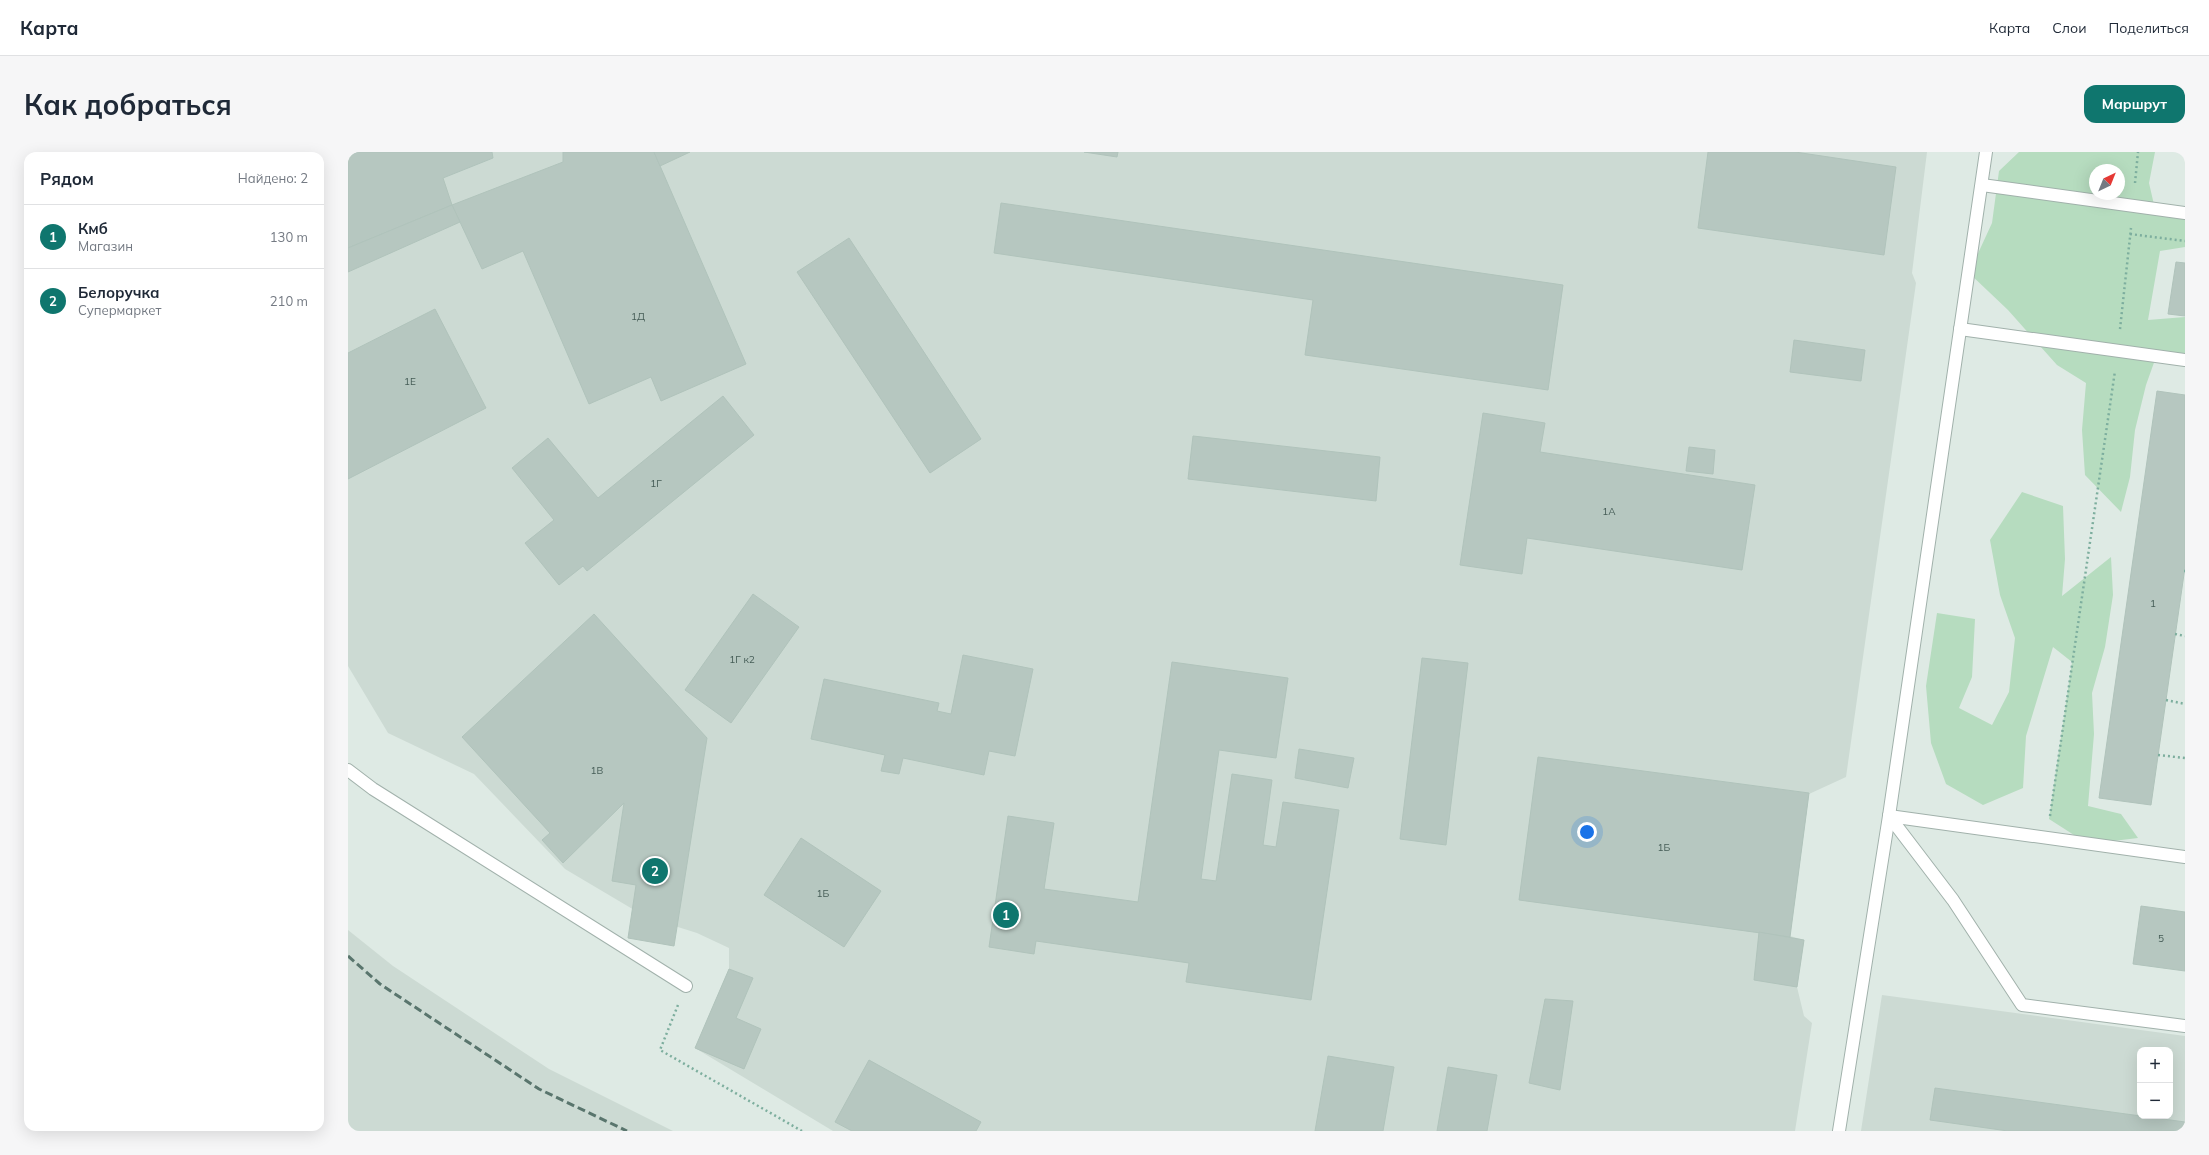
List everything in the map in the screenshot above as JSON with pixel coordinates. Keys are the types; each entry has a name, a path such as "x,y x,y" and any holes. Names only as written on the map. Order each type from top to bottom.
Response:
{"street":[{"path":"1839,1131 1889,816 1986,152"},
{"path":"1982,185 2185,213"},
{"path":"1960,329 2185,360"},
{"path":"348,770 373,789 686,986"},
{"path":"1889,816 2185,857"},
{"path":"1889,816 1953,900 2022,1005 2185,1026"}],"path":[{"path":"2046,838 2118,351 2138,152"},
{"path":"2130,234 2185,241"},
{"path":"2175,634 2185,636"},
{"path":"2166,700 2185,704"},
{"path":"2158,755 2185,758"},
{"path":"686,986 660,1050 802,1131"}],"shaded area":[{"path":"348,152 1927,152 1912,273 1916,283 1846,777 1809,794 1790,936 1804,940 1797,987 1804,1016 1812,1023 1795,1131 833,1131 695,1048 729,969 729,948 697,933 646,917 565,869 474,774 388,733 348,666"},
{"path":"348,930 393,966 549,1069 673,1131 348,1131"},
{"path":"1882,995 2185,1036 2185,1131 1861,1131"}],"green space":[{"path":"2019,152 2155,152 2149,183 2155,209 2185,213 2185,247 2160,251 2148,320 2185,317 2185,366 2156,357 2146,385 2135,430 2130,477 2121,512 2085,475 2082,430 2086,383 2057,365 2008,310 1969,273 1992,223 1999,171"},
{"path":"2022,492 2063,506 2065,559 2062,596 2111,557 2113,595 2105,647 2092,693 2094,734 2088,806 2121,814 2138,838 2088,844 2049,819 2072,662 2053,647 2026,736 2023,788 1983,805 1946,784 1931,743 1926,686 1937,613 1975,619 1972,677 1959,708 1992,725 2009,692 2015,638 2000,595 1990,540"}],"building":[{"path":"357,152 492,152 493,158 443,178 452,205 348,248 348,156"},
{"path":"563,152 654,152 746,364 661,401 651,377 589,404 523,251 482,269 452,205 563,162"},
{"path":"654,152 690,152 660,166"},
{"path":"1084,152 1118,152 1117,157"},
{"path":"1708,152 1795,152 1896,167 1884,255 1698,228"},
{"path":"1001,203 1563,285 1548,390 1305,355 1313,300 994,253"},
{"path":"452,205 460,222 348,272 348,248"},
{"path":"849,238 981,439 930,473 797,272"},
{"path":"2176,262 2185,263 2185,316 2168,314"},
{"path":"435,309 486,408 348,479 348,353"},
{"path":"1794,340 1865,350 1861,381 1790,372"},
{"path":"2157,391 2185,395 2185,567 2151,805 2099,798"},
{"path":"723,396 754,435 587,571 583,566 559,585 525,543 554,520 512,468 548,438 598,498"},
{"path":"1483,413 1545,423 1540,452 1755,485 1742,570 1527,538 1522,574 1460,565"},
{"path":"1193,436 1380,457 1376,501 1188,479"},
{"path":"1689,447 1715,450 1713,474 1686,471"},
{"path":"753,594 799,627 731,723 685,690"},
{"path":"594,614 707,738 674,946 628,938 636,885 612,881 624,803 563,863 542,840 550,833 462,737"},
{"path":"963,655 1033,669 1015,756 989,751 984,775 903,758 899,774 881,771 885,755 811,739 824,679 939,703 937,711 951,714"},
{"path":"1422,658 1468,663 1446,845 1400,839"},
{"path":"1172,662 1288,678 1276,758 1219,750 1201,879 1216,881 1232,774 1272,780 1263,845 1276,847 1283,802 1339,810 1311,1000 1186,982 1189,963 1036,941 1034,954 989,947 1008,816 1054,823 1044,889 1138,902"},
{"path":"1299,749 1354,758 1348,788 1295,778"},
{"path":"1538,757 1809,793 1790,937 1519,900"},
{"path":"801,838 881,891 844,947 764,895"},
{"path":"2141,906 2185,912 2185,971 2133,964"},
{"path":"1759,932 1804,940 1797,987 1754,980"},
{"path":"729,969 753,978 736,1018 761,1029 744,1069 695,1048"},
{"path":"1545,999 1573,1001 1560,1090 1529,1083"},
{"path":"1328,1056 1394,1067 1383,1131 1315,1131"},
{"path":"869,1060 981,1122 976,1131 852,1131 835,1122"},
{"path":"1448,1067 1497,1075 1487,1131 1437,1131"},
{"path":"1935,1088 2137,1115 2137,1119 2163,1119 2185,1122 2185,1131 2008,1131 1930,1120"}],"railway":[{"path":"348,956 380,984 539,1089 627,1131"}],"place":[{"name":"Белоручка","path":"655,871"},
{"name":"Кмб","path":"1006,915"}]}
